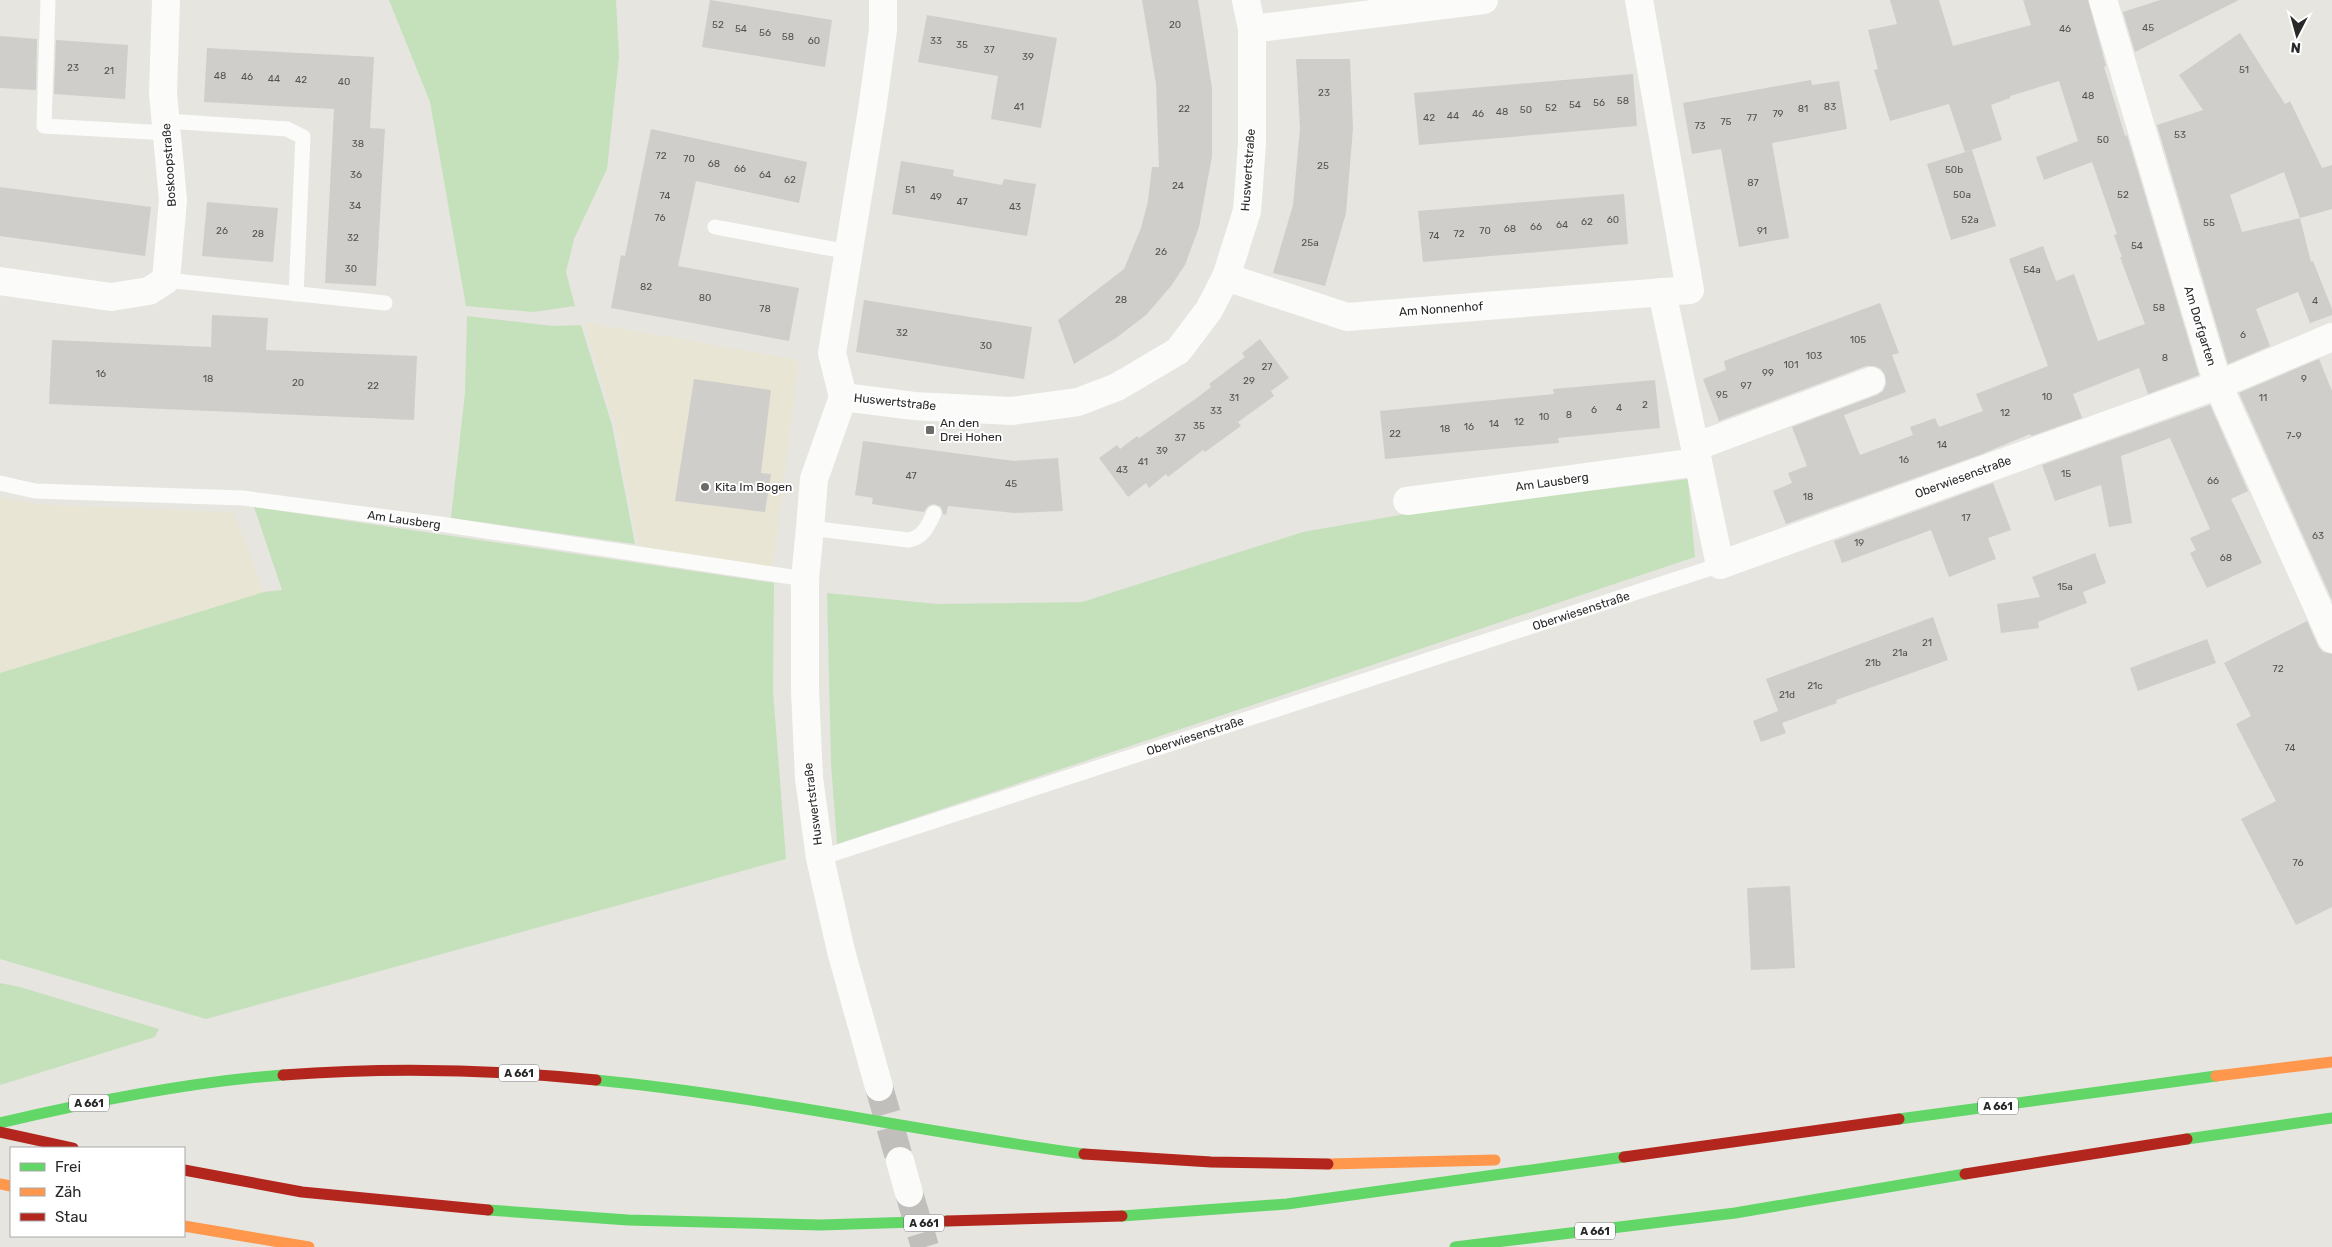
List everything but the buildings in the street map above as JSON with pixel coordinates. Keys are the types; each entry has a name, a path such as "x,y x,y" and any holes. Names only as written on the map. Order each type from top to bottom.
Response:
{"highway":[{"name":"A 661","path":"185,1170 302,1192 454,1207 628,1220 820,1225 1133,1216 1287,1204 2169,1082 2332,1062"},
{"name":"A 661","path":"0,1123 49,1111 178,1086 320,1072 450,1069 540,1074 641,1085 1089,1154 1200,1162 1290,1165 1506,1159"},
{"name":"A 661","path":"1455,1247 1734,1213 2116,1149 2332,1118"},
{"path":"0,1132 68,1147"},
{"name":"A 661","path":"1526,1158 1664,1153"},
{"path":"185,1226 309,1247"}],"street":[{"name":"Boskoopstraße","path":"166,0 163,94 173,200 166,280"},
{"path":"843,397 832,353 883,30 884,0"},
{"name":"Huswertstraße","path":"879,1087 841,952 820,858 809,778 805,691 805,579 814,479 843,397 914,406 1011,411 1078,402 1117,388 1178,350 1209,310 1226,277 1247,211 1252,144 1252,29 1246,0"},
{"path":"1252,29 1484,0"},
{"name":"Am Nonnenhof","path":"1226,277 1347,317 1690,290 1639,0"},
{"name":"Am Dorfgarten","path":"2103,0 2218,385 2332,640"},
{"path":"0,282 111,297 149,291 166,280"},
{"path":"1662,292 1720,565"},
{"name":"Oberwiesenstraße","path":"1720,565 2218,385 2332,337"},
{"path":"1696,455 1871,381"},
{"name":"Am Lausberg","path":"1407,501 1696,455"},
{"path":"900,1161 909,1193"}],"lane":[{"path":"48,0 44,126 287,129 303,137 296,294"},
{"path":"715,227 849,252"},
{"path":"166,280 385,303"},
{"name":"Am Lausberg","path":"0,483 35,491 243,498 440,524 805,579"},
{"path":"810,528 908,540 922,534 934,513"},
{"name":"Oberwiesenstraße","path":"820,858 1720,565"}],"shaded area":[{"name":"Kita Im Bogen","path":"584,322 799,360 773,568 639,550 615,424"},
{"path":"0,498 45,505 234,512 264,592 0,673"}],"green space":[{"path":"389,0 616,0 619,56 607,169 574,239 566,272 575,306 533,312 466,306 430,102"},
{"path":"467,316 553,326 581,325 612,425 635,544 451,518 465,393"},
{"path":"1688,479 1695,557 837,844 831,763 827,593 937,604 1082,602 1303,532 1423,511"},
{"path":"254,507 774,583 773,691 786,859 206,1019 0,959 0,673 264,592 282,590"},
{"path":"0,983 20,987 159,1029 155,1037 0,1085"}],"tunnel":[{"path":"879,1087 900,1161"},
{"path":"909,1193 925,1247"}],"traffic: fast":[{"path":"0,1123 70,1107 176,1087 283,1075"},
{"path":"1899,1119 2216,1076"},
{"path":"596,1080 718,1095 1084,1154"},
{"path":"2187,1139 2332,1118"},
{"path":"1122,1216 1287,1204 1624,1157"},
{"path":"1455,1247 1735,1213 1965,1174"},
{"path":"488,1210 628,1220 820,1225 947,1221"}],"traffic: slow":[{"path":"2216,1076 2332,1062"},
{"path":"1328,1164 1495,1160"},
{"path":"0,1184 10,1186"},
{"path":"185,1226 309,1247"}],"traffic: jam":[{"path":"283,1075 322,1072 440,1070 518,1073 596,1080"},
{"path":"1624,1157 1899,1119"},
{"path":"0,1132 68,1147"},
{"path":"1965,1174 2187,1139"},
{"path":"1084,1154 1211,1162 1328,1164"},
{"path":"185,1170 302,1192 488,1210"},
{"path":"947,1221 1122,1216"}],"place":[{"name":"An den Drei Hohen","path":"930,430"},
{"name":"Kita Im Bogen","path":"705,487"}]}
